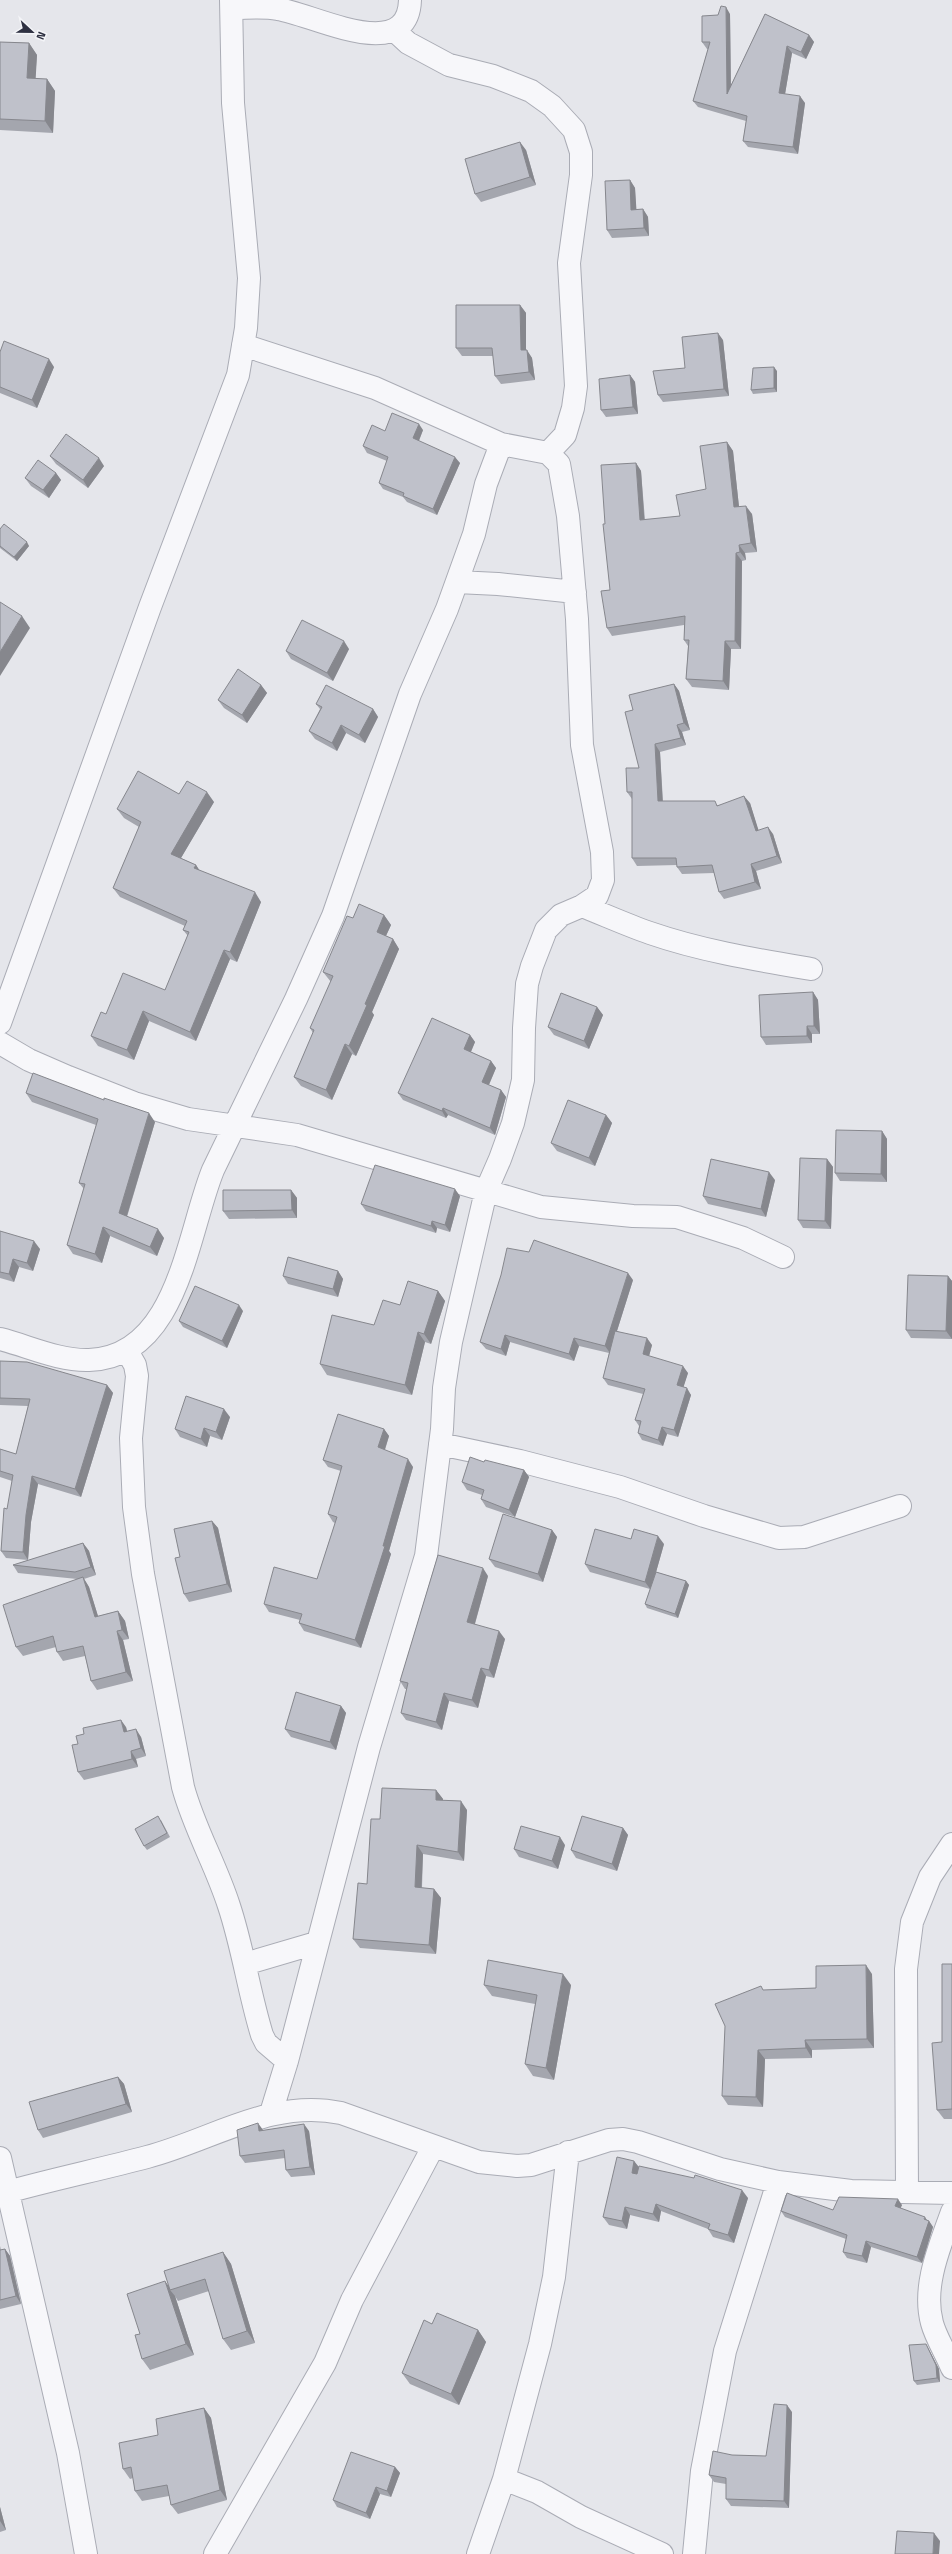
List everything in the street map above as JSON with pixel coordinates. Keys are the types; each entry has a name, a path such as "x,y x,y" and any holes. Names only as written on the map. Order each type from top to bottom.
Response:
{"street":[{"path":"0,1023 150,606 238,375 243,345 249,278 233,103 232,4 277,8 368,34 384,34 395,31 403,23 410,0"},
{"path":"395,31 408,43 449,65 494,76 531,91 552,106 574,130 581,152 581,175 569,263 576,386 573,408 565,435 548,453"},
{"path":"243,345 375,388 501,444 548,453 558,464 562,477 575,592 582,745 602,852 603,880 597,896 582,906 561,915 546,930 539,943 527,984 522,1080 513,1123 500,1160 486,1191 451,1342 444,1388 440,1444 424,1562 369,1747 316,1942 287,2061 271,2113"},
{"path":"0,1339 54,1355 89,1360 127,1351 140,1342 156,1323 171,1298 181,1272 201,1199 296,999 333,916 410,694 457,582 474,534 486,484 501,444"},
{"path":"457,582 498,584 575,592"},
{"path":"582,906 651,933 682,942 746,958 811,969"},
{"path":"0,1043 29,1060 134,1103 188,1119 234,1127 297,1135 388,1160 541,1207 633,1216 677,1216 744,1238 782,1257"},
{"path":"127,1351 135,1365 137,1376 131,1438 134,1507 143,1574 183,1787 187,1803 214,1862 230,1907 262,2035 266,2043 287,2061"},
{"path":"440,1444 520,1461 620,1487 704,1516 779,1538 804,1537 900,1506"},
{"path":"907,2192 908,2061 904,2030 907,1961 912,1922 930,1877 952,1844"},
{"path":"245,1964 316,1942"},
{"path":"5,2192 147,2157 271,2113 319,2108 341,2113 433,2147 479,2162 517,2166 544,2161 609,2140 623,2139 638,2142 720,2169 778,2182 851,2191 952,2193"},
{"path":"215,2554 325,2363 352,2300 433,2147"},
{"path":"478,2554 504,2479 540,2344 554,2277 568,2152"},
{"path":"0,2158 5,2192 68,2453 86,2554"},
{"path":"694,2554 702,2471 725,2351 778,2182"},
{"path":"952,2212 935,2260 930,2294 932,2322 952,2368"},
{"path":"504,2479 537,2492 581,2517 662,2554"}],"building":[{"path":"721,6 726,7 727,94 765,14 809,35 801,52 787,46 779,93 800,96 793,147 743,141 747,116 693,101 710,42 702,42 702,16 718,15"},
{"path":"0,42 29,43 27,78 47,79 45,121 0,119"},
{"path":"520,142 530,177 475,194 465,159"},
{"path":"630,180 631,210 643,209 644,228 607,230 605,181"},
{"path":"456,305 520,305 521,350 527,350 529,372 495,376 492,348 456,348"},
{"path":"718,333 724,389 658,395 653,371 685,368 682,337"},
{"path":"4,341 49,359 32,400 0,387 0,352"},
{"path":"774,367 774,388 751,390 753,368"},
{"path":"630,375 633,407 601,410 599,379"},
{"path":"392,413 419,424 413,438 455,457 433,509 403,496 404,493 379,483 388,457 363,446 372,425 385,431"},
{"path":"66,434 99,458 83,480 50,456"},
{"path":"727,442 734,507 746,506 751,543 739,545 740,552 736,553 735,641 725,641 723,681 686,679 689,640 684,640 685,616 607,628 601,591 610,590 603,524 605,524 601,465 636,463 640,520 680,516 676,495 706,489 700,446"},
{"path":"38,460 56,473 43,490 25,478"},
{"path":"4,524 27,542 14,557 0,546 0,529"},
{"path":"0,602 22,616 0,652"},
{"path":"302,620 344,641 327,673 286,651"},
{"path":"238,669 261,685 242,715 218,700"},
{"path":"674,684 684,723 677,725 681,738 655,744 658,801 715,801 717,806 744,796 756,831 768,827 777,856 751,864 755,882 719,892 712,865 677,867 676,858 632,858 632,792 627,792 626,768 639,768 625,712 633,710 629,695"},
{"path":"326,685 373,709 359,735 341,725 332,743 309,731 322,707 316,704"},
{"path":"138,771 179,794 187,781 207,792 171,854 196,865 194,868 255,892 230,952 224,950 190,1032 143,1011 127,1050 91,1036 101,1012 106,1014 123,973 165,990 189,932 183,930 187,921 113,888 141,822 117,809"},
{"path":"359,904 384,915 377,932 393,939 349,1046 345,1044 326,1090 294,1077 314,1030 310,1028 333,976 323,972 347,916 353,918"},
{"path":"813,992 814,1026 807,1026 807,1036 761,1037 759,995"},
{"path":"561,993 597,1007 584,1041 548,1027"},
{"path":"432,1018 470,1035 464,1049 491,1061 482,1082 501,1090 490,1128 443,1108 442,1111 398,1093"},
{"path":"33,1073 104,1100 104,1098 149,1113 119,1213 158,1229 150,1247 103,1227 95,1254 67,1245 85,1184 79,1183 98,1119 26,1093"},
{"path":"568,1100 606,1115 589,1158 551,1143"},
{"path":"836,1130 882,1131 881,1174 835,1173"},
{"path":"800,1158 827,1159 825,1221 798,1220"},
{"path":"711,1159 769,1172 761,1209 703,1196"},
{"path":"375,1165 455,1189 445,1225 432,1221 431,1226 361,1204"},
{"path":"223,1190 291,1190 292,1210 223,1211"},
{"path":"0,1231 34,1241 27,1263 13,1259 9,1274 0,1272"},
{"path":"534,1240 628,1273 605,1346 574,1338 569,1354 505,1335 501,1349 480,1342 501,1275 507,1248 529,1252"},
{"path":"288,1257 338,1271 333,1289 283,1276"},
{"path":"908,1275 948,1276 946,1331 906,1330"},
{"path":"408,1281 438,1291 424,1334 418,1332 405,1385 320,1364 332,1315 374,1325 383,1300 400,1305"},
{"path":"195,1286 239,1305 222,1341 179,1321"},
{"path":"615,1331 647,1338 643,1354 683,1366 677,1385 687,1388 674,1430 662,1427 658,1440 638,1433 641,1421 635,1420 645,1389 603,1378"},
{"path":"0,1361 27,1362 107,1385 75,1489 32,1476 26,1515 23,1552 1,1551 4,1508 7,1509 13,1475 0,1471 0,1449 16,1454 30,1399 0,1398"},
{"path":"186,1396 224,1409 216,1432 204,1428 201,1439 175,1429"},
{"path":"338,1414 384,1429 378,1447 408,1459 383,1546 385,1546 355,1640 299,1623 302,1614 264,1604 274,1567 317,1579 337,1517 328,1514 342,1466 323,1460"},
{"path":"470,1457 484,1462 485,1460 524,1470 509,1510 481,1499 484,1490 462,1482"},
{"path":"503,1514 552,1530 538,1574 489,1559"},
{"path":"212,1521 227,1584 184,1594 175,1558 180,1557 174,1529"},
{"path":"595,1529 631,1539 634,1529 658,1536 645,1582 585,1564"},
{"path":"83,1543 91,1567 75,1572 13,1565"},
{"path":"438,1555 483,1568 467,1622 499,1631 489,1670 481,1668 472,1700 444,1693 436,1722 401,1713 408,1683 400,1681"},
{"path":"656,1572 686,1581 675,1614 645,1604"},
{"path":"83,1577 95,1617 118,1611 122,1630 117,1631 126,1672 91,1681 83,1646 57,1652 53,1636 16,1647 3,1605"},
{"path":"296,1692 341,1706 330,1742 285,1729"},
{"path":"121,1720 124,1732 136,1729 141,1748 131,1751 132,1759 78,1772 72,1745 78,1744 76,1736 84,1734 83,1728"},
{"path":"382,1788 436,1790 436,1800 461,1801 458,1852 417,1845 415,1887 434,1889 429,1945 353,1939 358,1883 367,1884 371,1819 380,1819"},
{"path":"158,1816 167,1833 144,1846 135,1829"},
{"path":"582,1816 623,1828 612,1864 571,1850"},
{"path":"521,1826 560,1837 552,1861 514,1849"},
{"path":"488,1960 563,1974 546,2068 525,2064 537,1995 484,1985"},
{"path":"942,1964 952,1964 952,2109 937,2110 932,2043 942,2042"},
{"path":"866,1965 867,2039 805,2040 806,2048 758,2050 756,2097 722,2096 725,2026 715,2004 761,1986 763,1990 816,1988 816,1966"},
{"path":"118,2077 126,2104 38,2130 29,2102"},
{"path":"258,2123 259,2131 304,2124 310,2167 286,2170 284,2150 240,2156 237,2130"},
{"path":"617,2157 634,2161 632,2173 637,2174 639,2166 694,2178 695,2175 742,2190 728,2235 708,2229 710,2224 656,2204 653,2214 625,2207 622,2221 603,2217"},
{"path":"787,2193 833,2210 839,2197 898,2199 895,2206 925,2217 924,2219 929,2221 917,2257 866,2241 862,2256 843,2252 847,2235 781,2211"},
{"path":"5,2249 16,2296 0,2300 0,2250"},
{"path":"223,2252 247,2331 223,2339 205,2279 170,2290 164,2271"},
{"path":"165,2281 186,2344 142,2359 135,2335 140,2334 127,2294"},
{"path":"437,2313 478,2330 451,2394 402,2373 424,2320 432,2324"},
{"path":"926,2344 936,2365 937,2378 914,2381 909,2345"},
{"path":"774,2404 787,2405 784,2501 726,2499 726,2478 709,2475 713,2451 732,2455 766,2456"},
{"path":"204,2408 220,2490 171,2505 167,2485 135,2491 131,2467 123,2469 119,2443 158,2435 156,2419"},
{"path":"351,2452 395,2467 387,2491 376,2487 366,2513 333,2500"},
{"path":"897,2531 934,2533 933,2554 895,2554"}]}
